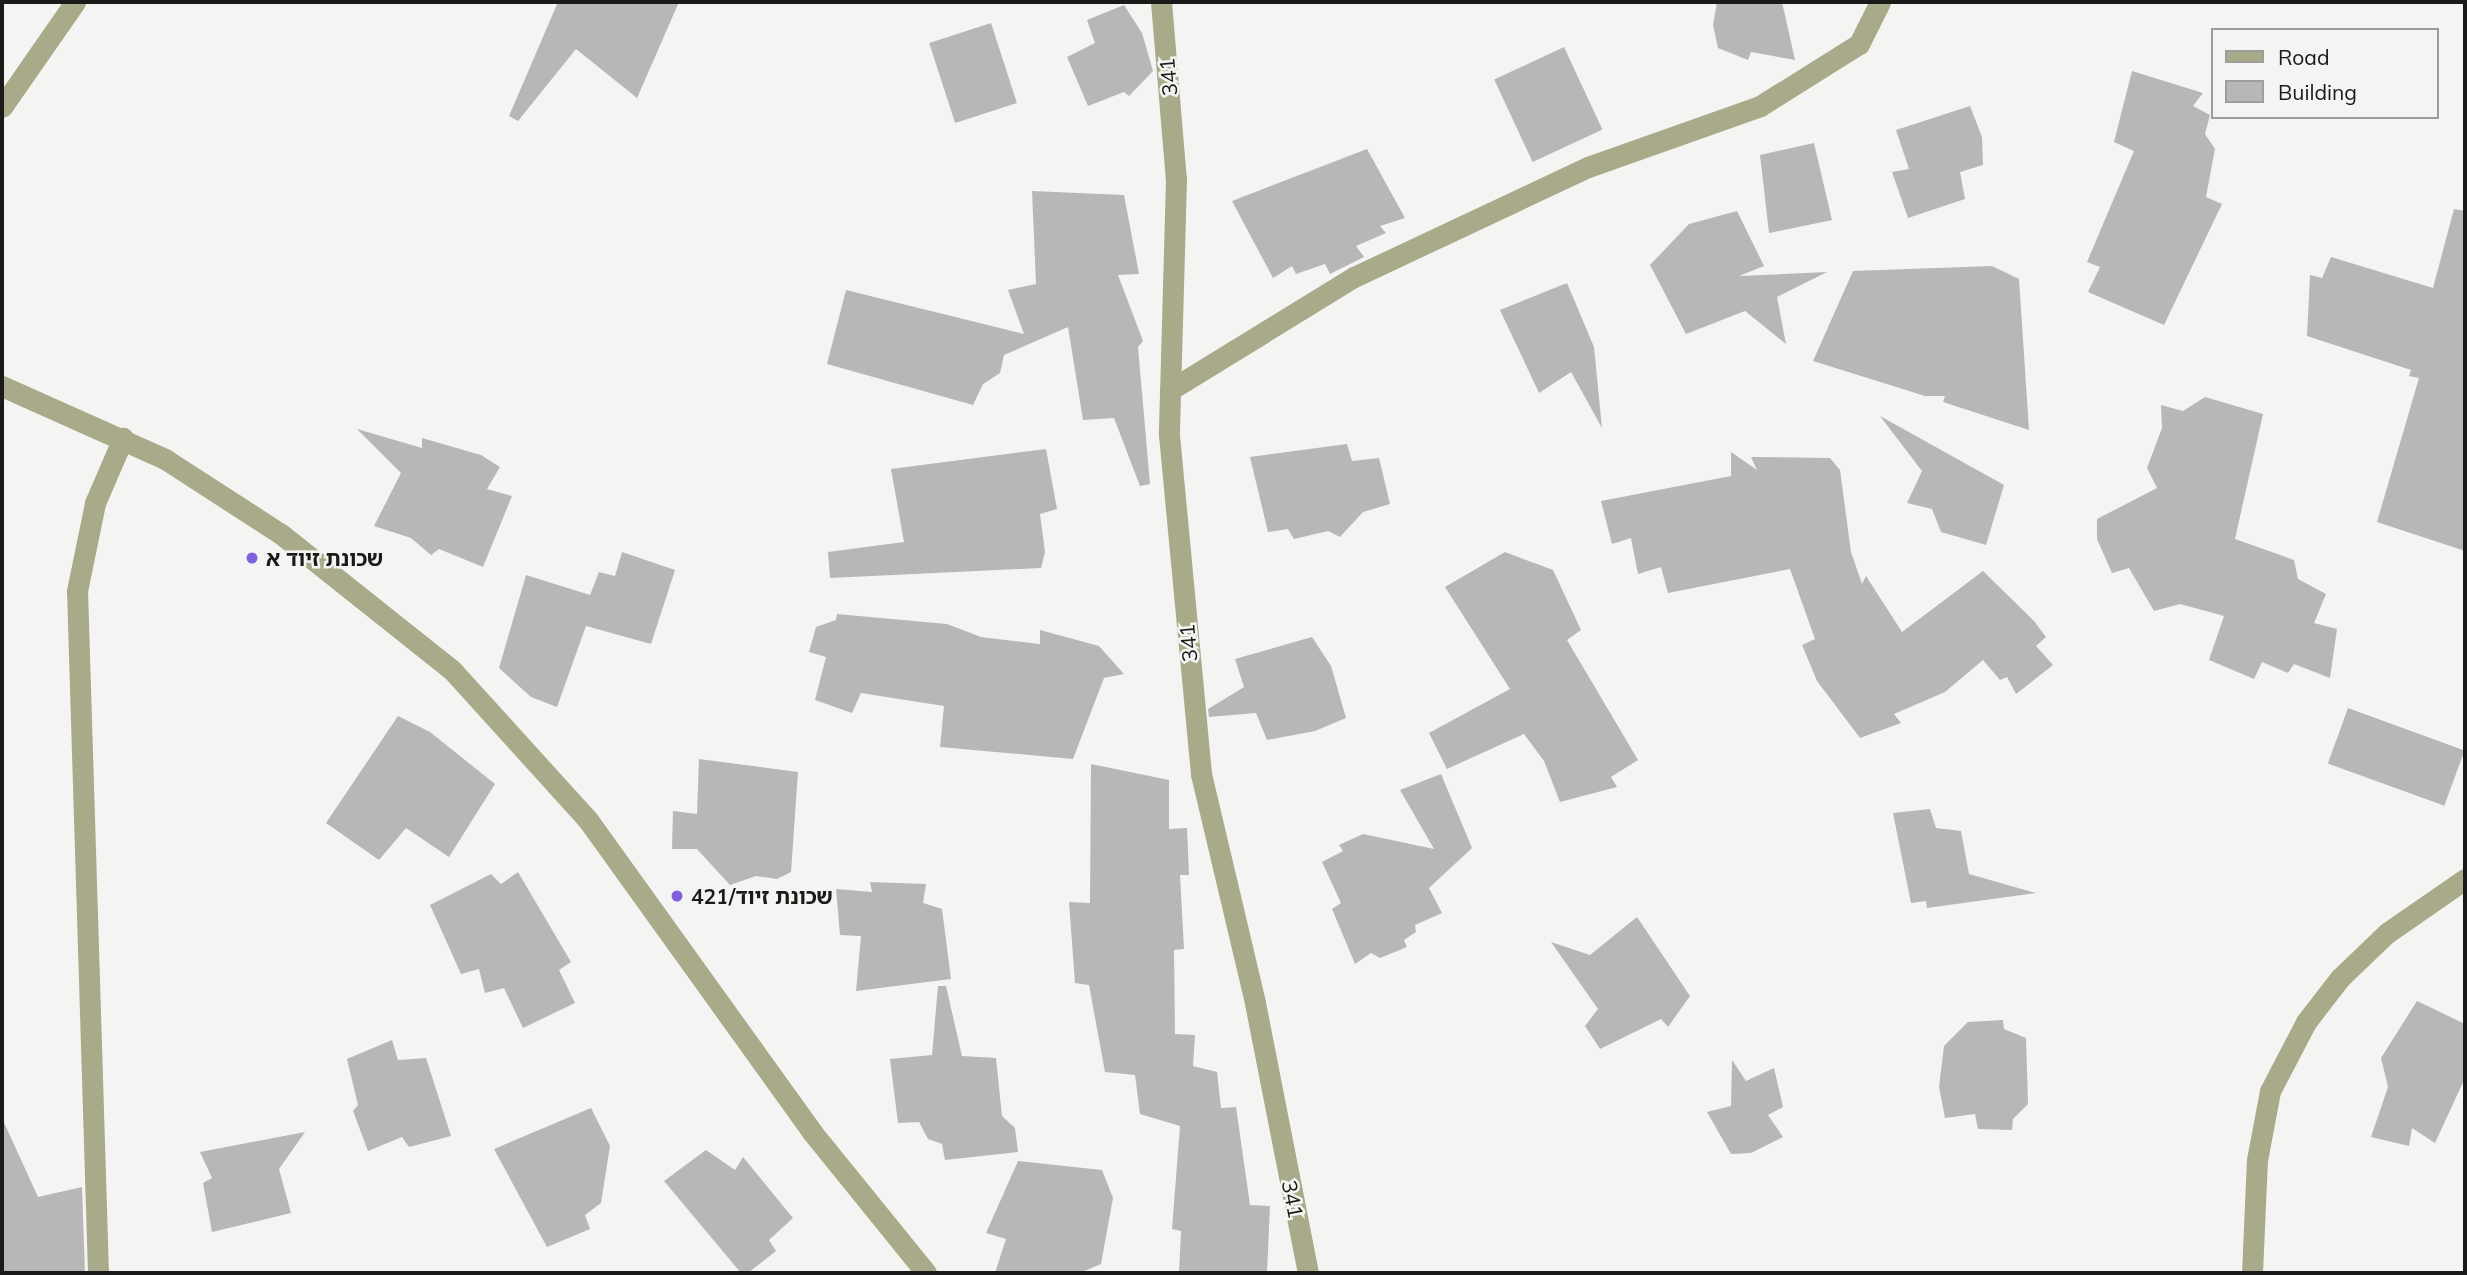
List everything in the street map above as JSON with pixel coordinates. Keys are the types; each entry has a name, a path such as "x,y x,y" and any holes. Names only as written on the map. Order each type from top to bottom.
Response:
{"street":[{"path":"2,107 75,2"},
{"name":"341","path":"1161,2 1176,179 1169,435 1200,774 1255,1003 1308,1273"},
{"path":"1170,390 1354,277 1588,167 1760,106 1858,44 1880,2"},
{"path":"2,386 165,459 302,550 452,670 512,730 588,820 811,1132 926,1273"},
{"path":"98,1273 77,591 95,503 123,438"},
{"path":"2252,1273 2258,1160 2270,1091 2306,1022 2340,978 2387,933 2465,879"}],"building":[{"path":"558,2 679,2 637,98 576,49 518,121 509,116"},
{"path":"1717,2 1782,2 1795,60 1751,52 1748,60 1718,48 1713,25"},
{"path":"1124,5 1142,33 1153,71 1129,96 1124,92 1088,106 1067,57 1095,43 1087,20"},
{"path":"991,23 1017,103 955,123 929,43"},
{"path":"1564,47 1602,129 1533,162 1494,80"},
{"path":"2132,71 2203,93 2193,106 2210,115 2205,134 2215,149 2206,197 2222,204 2164,325 2088,292 2100,267 2087,262 2134,151 2114,142"},
{"path":"1970,106 1982,137 1983,165 1960,172 1965,199 1908,218 1892,172 1909,169 1896,130"},
{"path":"1814,143 1832,220 1769,233 1760,155"},
{"path":"1367,149 1405,218 1380,226 1386,233 1356,246 1364,257 1330,274 1325,264 1296,274 1292,266 1273,278 1232,201"},
{"path":"1032,191 1124,195 1139,274 1118,275 1143,341 1138,347 1150,484 1140,486 1114,418 1083,420 1068,327 1004,355 1000,373 983,384 973,405 827,364 846,290 1024,334 1008,290 1036,284"},
{"path":"2454,209 2465,211 2465,551 2377,522 2419,378 2409,376 2411,370 2307,336 2310,275 2322,278 2331,257 2433,288"},
{"path":"1737,211 1764,266 1739,276 1827,272 1777,297 1786,344 1745,311 1686,334 1650,265 1689,224"},
{"path":"1992,266 2019,279 2029,430 1943,402 1945,396 1925,396 1813,361 1853,271"},
{"path":"1567,283 1594,347 1602,428 1571,372 1539,393 1500,310"},
{"path":"2205,397 2263,414 2235,539 2294,560 2298,579 2326,594 2314,623 2337,629 2330,678 2294,664 2288,673 2262,662 2254,679 2209,660 2224,616 2180,604 2154,611 2129,568 2112,573 2097,539 2097,519 2157,488 2147,468 2162,428 2161,405 2183,411"},
{"path":"1880,416 2004,485 1986,545 1941,532 1932,509 1907,503 1922,471"},
{"path":"357,429 422,448 422,438 481,455 500,467 487,489 512,496 483,567 439,549 431,555 411,538 374,526 401,473"},
{"path":"1347,444 1352,461 1379,458 1390,504 1363,512 1340,537 1328,531 1294,539 1288,529 1268,532 1250,457"},
{"path":"1046,449 1057,509 1040,514 1045,552 1041,568 830,578 828,552 904,542 891,469"},
{"path":"1731,452 1757,470 1751,457 1830,458 1840,470 1851,552 1862,584 1866,576 1902,632 1983,571 2034,621 2046,637 2036,646 2053,665 2016,694 2007,677 2000,680 1983,660 1945,692 1894,714 1901,723 1860,738 1817,681 1802,645 1815,639 1790,569 1668,593 1661,567 1638,574 1631,538 1612,544 1601,501 1731,476"},
{"path":"622,552 675,570 651,644 586,626 557,707 531,697 499,668 526,575 590,595 599,572 615,576"},
{"path":"1505,552 1553,570 1581,630 1567,640 1638,760 1611,777 1617,787 1560,802 1544,761 1524,734 1447,769 1429,733 1510,689 1445,587"},
{"path":"837,614 947,624 981,637 1040,644 1040,630 1099,646 1124,674 1104,678 1073,759 940,747 944,706 861,693 852,713 815,700 826,657 809,652 816,627 836,620"},
{"path":"1312,637 1331,666 1346,718 1315,731 1267,740 1256,713 1209,717 1208,709 1244,687 1235,659"},
{"path":"2348,708 2465,750 2444,806 2328,763"},
{"path":"398,716 430,732 495,784 449,857 406,828 379,860 326,823"},
{"path":"699,759 798,772 791,872 777,879 756,876 730,885 697,849 672,849 673,811 697,814"},
{"path":"1091,764 1169,780 1169,829 1187,828 1189,875 1180,875 1184,949 1174,950 1175,1034 1195,1035 1193,1066 1217,1072 1221,1108 1236,1107 1250,1205 1270,1206 1267,1273 1179,1273 1181,1231 1172,1229 1180,1126 1140,1114 1135,1075 1105,1072 1089,985 1075,983 1069,902 1090,903"},
{"path":"1441,774 1472,848 1429,888 1442,913 1415,925 1416,932 1404,940 1407,947 1380,958 1371,953 1355,964 1332,909 1341,903 1322,862 1343,851 1339,845 1363,834 1434,849 1400,790"},
{"path":"1930,809 1936,828 1961,831 1969,874 2036,893 1927,908 1926,901 1911,903 1893,813"},
{"path":"518,872 571,962 559,970 575,1003 523,1028 504,988 485,993 479,969 461,974 430,905 491,874 501,884"},
{"path":"870,882 926,884 923,903 942,909 951,979 856,991 861,936 840,935 836,889 872,892"},
{"path":"1637,917 1690,996 1668,1027 1661,1019 1600,1049 1585,1026 1598,1009 1551,942 1590,955"},
{"path":"938,986 946,986 962,1056 996,1058 1002,1116 1015,1128 1018,1152 945,1160 942,1144 928,1139 919,1122 898,1123 890,1059 932,1055"},
{"path":"2417,1001 2465,1024 2465,1078 2435,1143 2412,1128 2409,1146 2371,1137 2388,1087 2381,1058"},
{"path":"2003,1020 2004,1029 2026,1038 2028,1104 2013,1119 2012,1130 1978,1129 1975,1114 1945,1118 1939,1087 1944,1046 1968,1022"},
{"path":"392,1040 398,1060 426,1058 451,1136 409,1147 402,1137 368,1151 353,1111 358,1105 347,1059"},
{"path":"1732,1060 1746,1081 1774,1068 1783,1107 1768,1115 1783,1137 1751,1153 1731,1154 1707,1112 1731,1106"},
{"path":"591,1108 610,1146 601,1203 585,1215 590,1229 547,1247 494,1149"},
{"path":"2,1118 38,1197 82,1187 85,1273 2,1273"},
{"path":"305,1132 279,1169 291,1213 212,1232 203,1183 212,1178 200,1152"},
{"path":"706,1150 735,1170 743,1157 793,1218 769,1240 776,1251 748,1273 741,1273 664,1181"},
{"path":"1018,1161 1102,1170 1113,1198 1101,1264 1080,1273 995,1273 1006,1239 986,1233"}],"place":[{"name":"שכונת זיוד א","path":"252,558"},
{"name":"שכונת זיוד/421","path":"677,896"}]}
